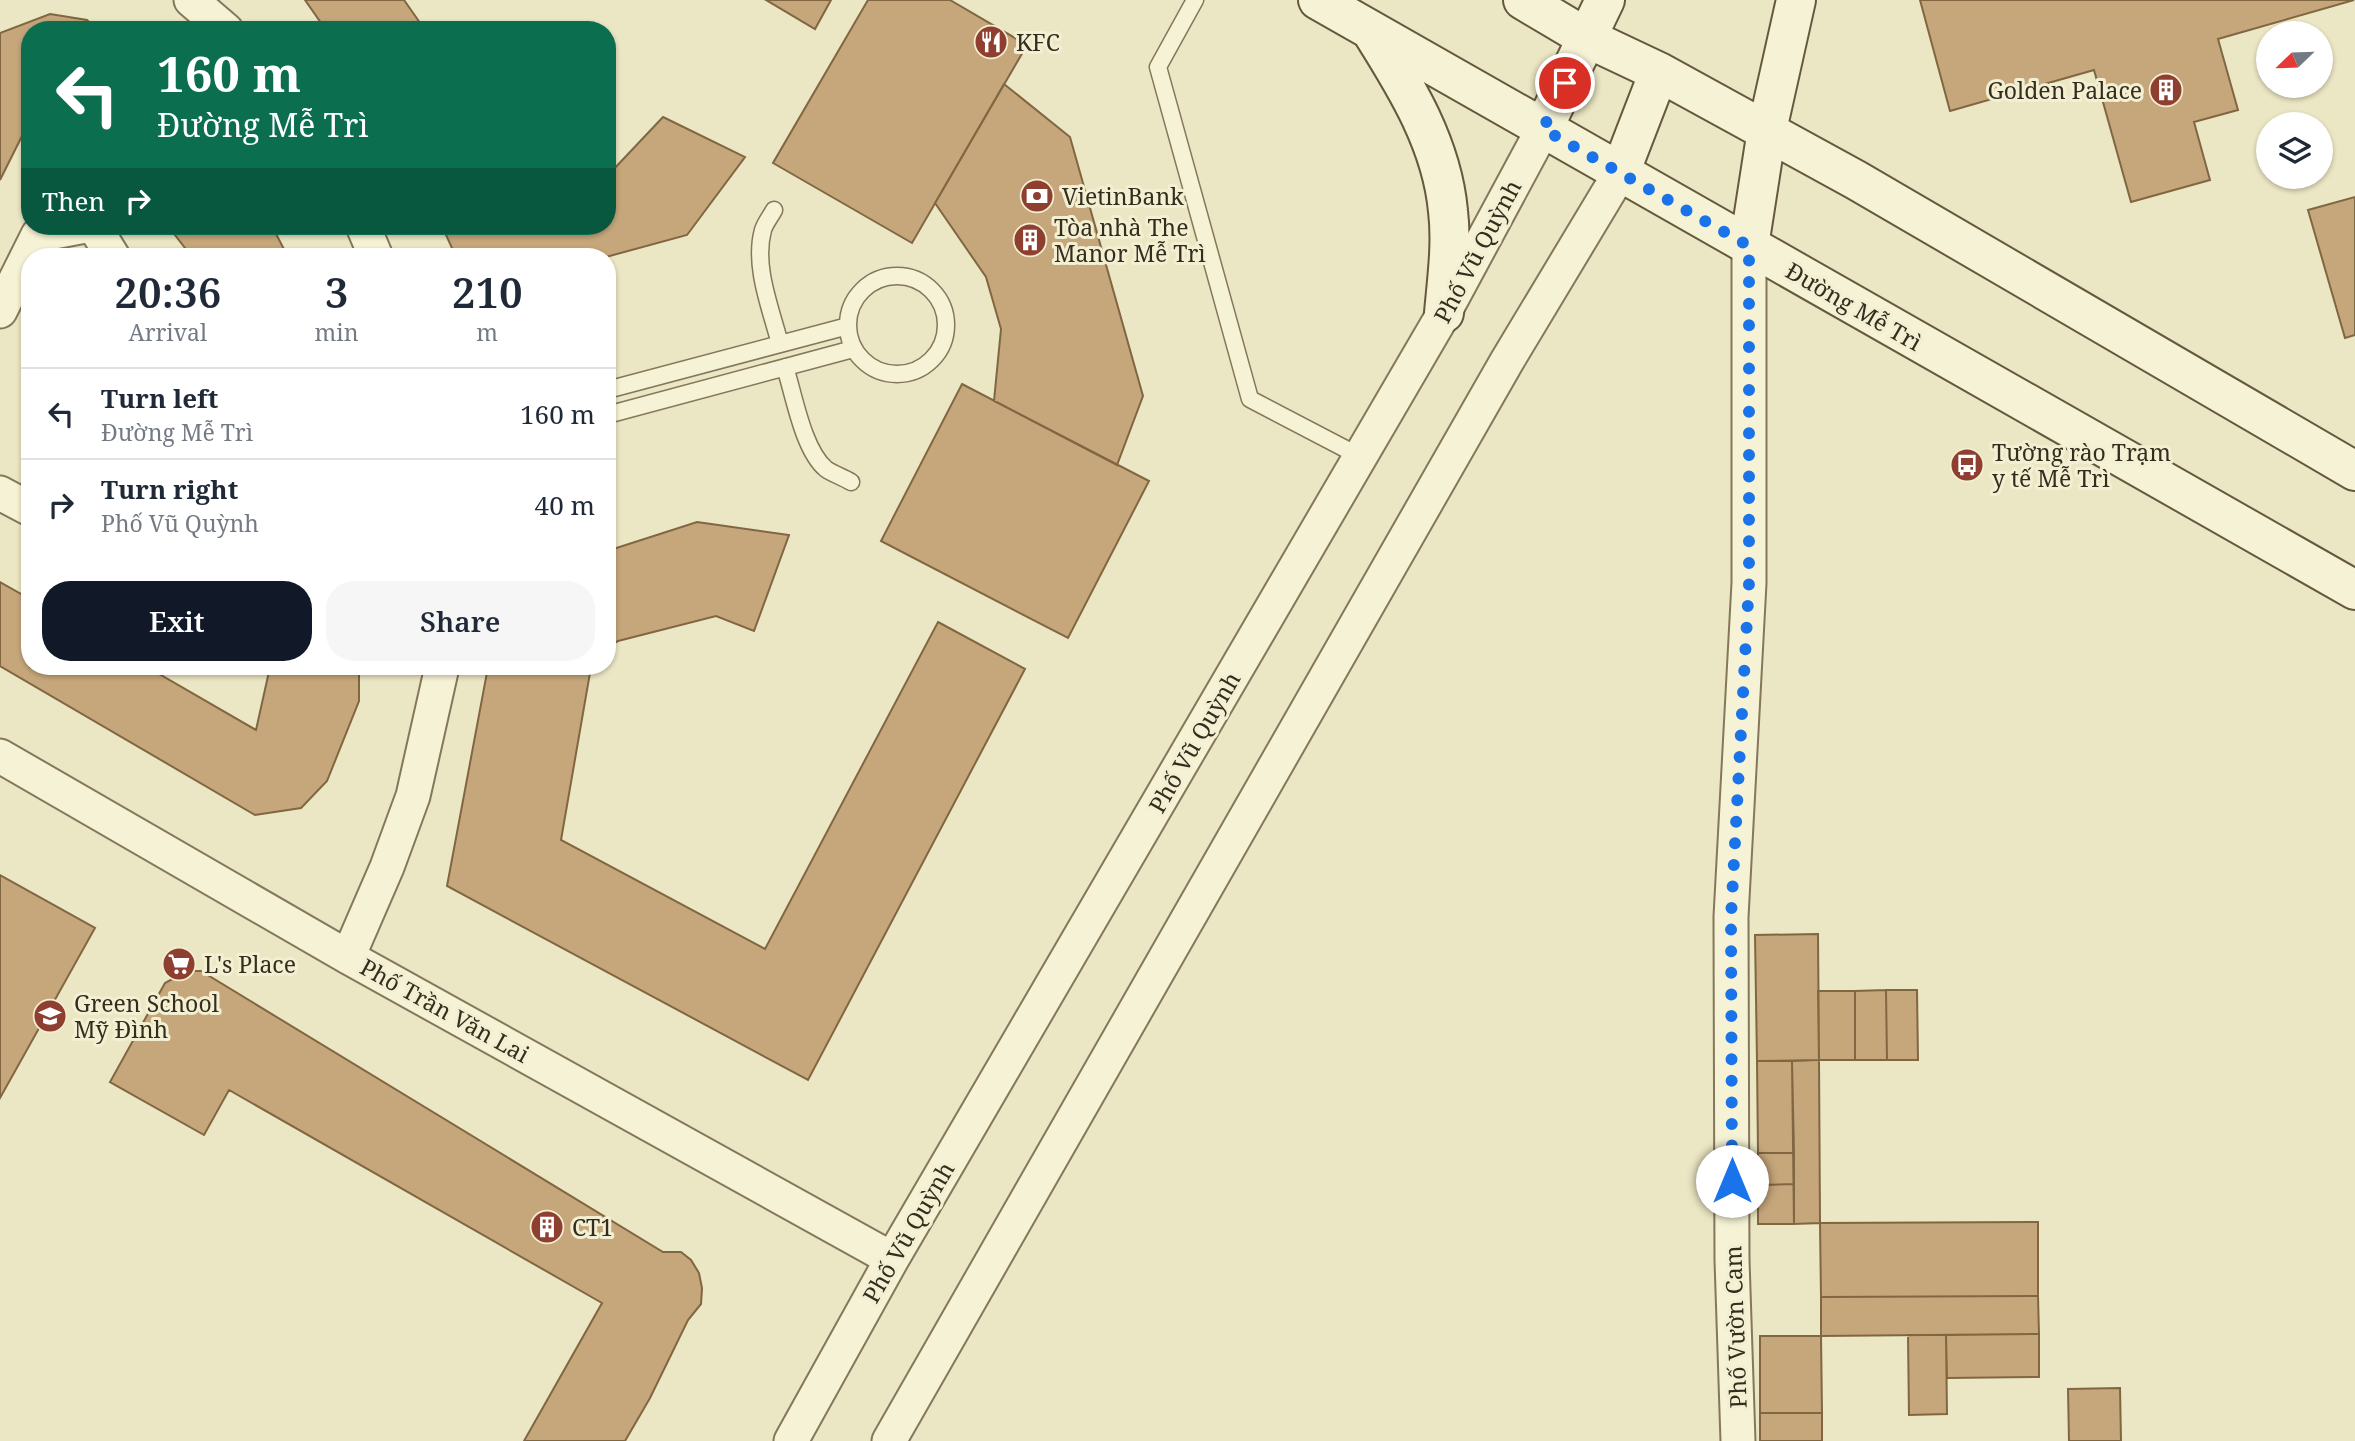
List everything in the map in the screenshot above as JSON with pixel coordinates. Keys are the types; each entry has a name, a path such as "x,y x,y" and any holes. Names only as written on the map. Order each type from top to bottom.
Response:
{"main road":[{"name":"Đường Mễ Trì","path":"1318,0 2355,590"},
{"path":"1523,0 1587,38 1659,72 1767,130 2355,471"},
{"name":"Phố Vũ Quỳnh","path":"1543,129 1605,0"},
{"path":"1749,246 1767,130 1797,0"},
{"path":"1370,29 1409,94 1429,135 1440,170 1448,210 1449,248 1444,313"},
{"path":"1620,173 1659,72"}],"street":[{"path":"191,0 216,21"},
{"name":"Phố Vũ Quỳnh","path":"791,1441 892,1259 1444,313 1543,129"},
{"path":"889,1441 1507,361 1620,173"},
{"name":"Phố Vườn Cam","path":"1738,1441 1732,1260 1731,917 1749,583 1749,246"},
{"path":"0,309 21,268"},
{"path":"0,493 21,504"},
{"path":"348,957 413,796 440,675"},
{"name":"Phố Trần Văn Lai","path":"0,757 348,957 892,1259"}],"lane":[{"path":"1195,0 1157,67 1250,399 1361,457"},
{"path":"774,211 764,229 761,252 763,275 780,344"},
{"path":"892,275 909,277 925,283 936,295 944,310 947,326 943,343 935,357 922,368 908,374 891,374 876,370 863,361 853,349 848,326 853,302 863,289 876,279 892,275"},
{"path":"616,388 848,326"},
{"path":"616,413 853,349"},
{"path":"785,367 815,457 827,469 851,482"}],"building":[{"path":"305,0 404,0 419,21 320,21"},
{"path":"766,0 831,0 815,29"},
{"path":"868,0 950,0 1027,45 912,243 773,163"},
{"name":"Golden Palace","path":"1920,0 2354,0 2281,21 2256,21 2256,28 2218,39 2238,110 2194,122 2210,180 2131,202 2094,70 1950,111"},
{"path":"50,14 88,21 32,21"},
{"path":"21,25 21,138 0,180 0,33"},
{"name":"Tòa nhà The Manor Mễ Trì","path":"1004,84 1070,137 1143,396 1117,465 994,401 1001,329 986,277 935,203"},
{"path":"663,117 745,157 687,235 616,254 616,248 452,248 446,235 616,235 616,167"},
{"path":"2355,197 2355,335 2345,338 2308,210"},
{"path":"175,235 277,235 283,248 185,248"},
{"path":"962,384 1149,481 1068,638 881,541"},
{"path":"697,522 789,535 754,631 716,616 616,642 616,548"},
{"path":"0,582 21,594 21,675 161,675 256,730 268,675 359,675 359,701 327,781 301,808 255,815 0,666"},
{"path":"938,622 1025,669 808,1080 447,886 487,675 590,675 561,840 765,949"},
{"path":"0,875 95,928 0,1098"},
{"path":"1818,934 1819,1060 1757,1061 1755,935"},
{"name":"CT1","path":"187,971 201,971 663,1252 681,1252 691,1260 699,1273 701,1304 688,1320 650,1398 625,1441 524,1441 602,1303 229,1090 204,1135 110,1082 165,983"},
{"path":"1886,990 1917,990 1918,1060 1887,1060"},
{"path":"1886,990 1887,1060 1855,1060 1855,991"},
{"path":"1818,991 1855,991 1855,1060 1819,1060"},
{"path":"1819,1060 1820,1223 1794,1224 1792,1061"},
{"path":"1757,1061 1792,1061 1794,1153 1758,1153"},
{"path":"1758,1153 1794,1153 1794,1184 1758,1185"},
{"path":"1794,1184 1794,1224 1758,1224 1758,1185"},
{"path":"2038,1222 2038,1296 1821,1297 1820,1223"},
{"path":"2038,1296 2039,1334 1821,1336 1821,1297"},
{"path":"2039,1334 2039,1377 1947,1378 1946,1335"},
{"path":"1908,1335 1946,1335 1947,1414 1909,1415"},
{"path":"1760,1336 1821,1336 1822,1413 1760,1413"},
{"path":"2120,1388 2121,1441 2069,1441 2068,1389"},
{"path":"1760,1413 1822,1413 1822,1441 1760,1441"}],"place":[{"name":"KFC","path":"991,42"},
{"name":"Golden Palace","path":"2166,90"},
{"name":"VietinBank","path":"1037,196"},
{"name":"Tòa nhà The Manor Mễ Trì","path":"1030,240"},
{"name":"Tường rào Trạm y tế Mễ Trì","path":"1967,465"},
{"name":"L's Place","path":"179,964"},
{"name":"Green School Mỹ Đình","path":"50,1016"},
{"name":"CT1","path":"547,1227"}],"route":[{"path":"1565,83 1543,129 1749,246 1749,583 1731,917 1732,1181"}]}
